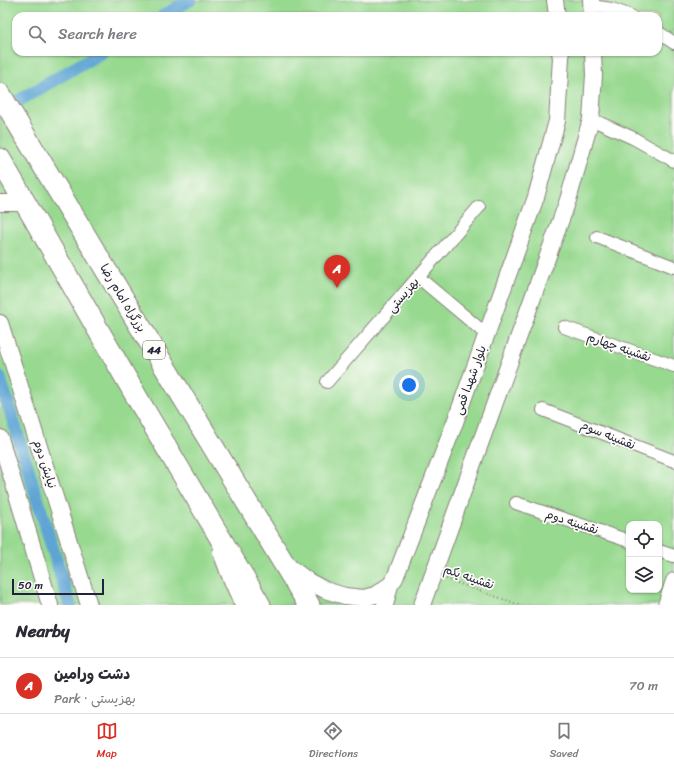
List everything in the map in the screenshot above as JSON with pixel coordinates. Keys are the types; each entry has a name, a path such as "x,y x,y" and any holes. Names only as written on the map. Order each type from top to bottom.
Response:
{"highway":[{"name":"بزرگراه امام رضا","path":"0,94 309,605"},
{"path":"0,159 139,401 260,605"}],"main road":[{"path":"555,0 556,12"},
{"name":"بلوار شهدا قمی","path":"385,605 390,585 395,578 406,551 454,425 536,197 557,121 560,56"},
{"path":"422,605 568,200 591,119 594,75 593,56"},
{"path":"0,203 26,203"},
{"name":"نیایش دوم","path":"0,323 89,605"},
{"path":"0,438 50,605"},
{"path":"211,523 230,576 243,605"},
{"path":"281,561 308,581 325,590 345,596 364,598 375,595 390,585"},
{"path":"666,605 674,581"}],"street":[{"path":"591,7 618,12"},
{"path":"662,35 674,43"},
{"path":"591,119 633,138 674,161"},
{"name":"بهزیستی","path":"327,382 479,207"},
{"path":"597,237 674,267"},
{"path":"418,278 486,334"},
{"name":"نقشینه چهارم","path":"564,327 674,366"},
{"name":"نقشینه سوم","path":"543,410 674,461"},
{"name":"نقشینه دوم","path":"516,503 626,540"},
{"path":"662,552 674,556"}],"path":[{"name":"نقشینه یکم","path":"434,575 520,605"}],"green space":[{"path":"0,0 674,0 674,605 0,605"}],"waterway":[{"path":"170,12 190,0"},
{"path":"18,101 95,56"},
{"path":"0,378 70,605"}],"place":[{"name":"دشت ورامین","path":"337,288"}]}
